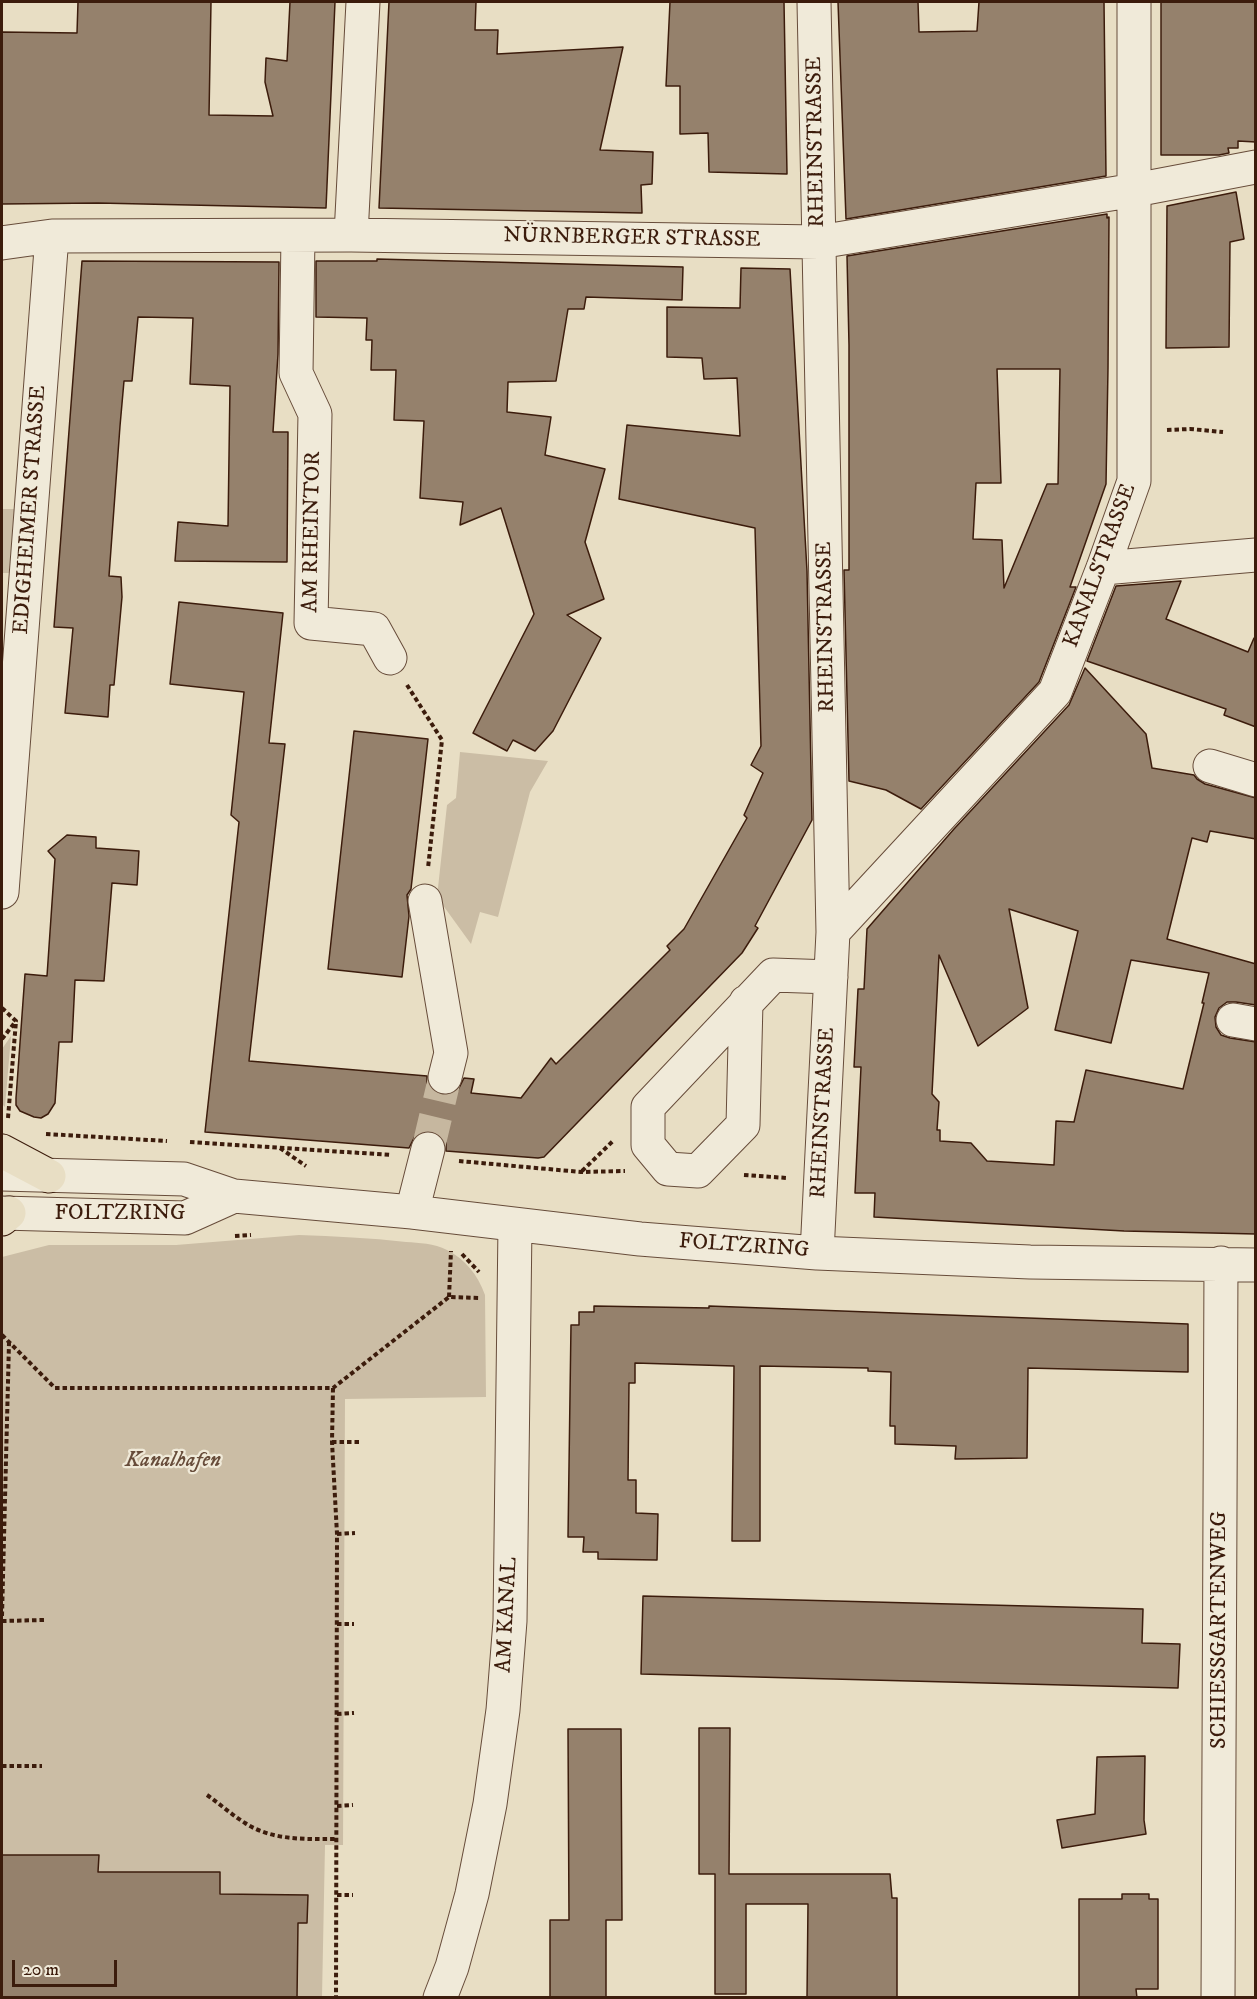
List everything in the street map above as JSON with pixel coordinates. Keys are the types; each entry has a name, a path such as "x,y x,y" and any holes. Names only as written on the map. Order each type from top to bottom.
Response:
{"main road":[{"path":"4,1139 49,1176"}],"street":[{"path":"351,235 363,2"},
{"name":"RHEINSTRASSE","path":"814,2 833,933 817,1253"},
{"name":"KANALSTRASSE","path":"833,933 1055,692 1134,481 1134,2"},
{"name":"NÜRNBERGER STRASSE","path":"2,243 52,236 351,235 819,242 1135,190 1256,167"},
{"name":"EDIGHEIMER STRASSE","path":"2,892 52,236"},
{"name":"AM RHEINTOR","path":"298,236 296,373 315,414 311,623 374,629 390,658"},
{"path":"1103,568 1256,555"},
{"path":"1210,766 1256,780"},
{"path":"425,901 451,1053 445,1077"},
{"path":"746,1002 743,1125 683,1170 648,1145 648,1107 746,1002 773,975 831,977"},
{"path":"412,1212 426,1154"},
{"name":"FOLTZRING","path":"2,1174 184,1179 234,1197 412,1212 640,1239 817,1253 1030,1262 1256,1265"},
{"name":"FOLTZRING","path":"4,1215 185,1218 234,1197"},
{"name":"AM KANAL","path":"440,1998 452,1967 472,1894 490,1804 503,1710 511,1611 515,1225"},
{"name":"SCHIESSGARTENWEG","path":"1218,1998 1221,1263"}],"path":[{"path":"1190,429 1223,432"},
{"path":"390,658 442,740 425,901"},
{"path":"2,1008 16,1021"},
{"path":"2,1040 16,1021"},
{"path":"4,1139 16,1021"},
{"path":"280,1148 426,1154 581,1172 683,1170 821,1181"},
{"path":"449,1297 451,1247 470,1260 482,1276"},
{"path":"2,1335 55,1388 333,1388 449,1297 491,1298"},
{"path":"2,1616 9,1342"},
{"path":"333,1388 332,1442 338,1534 336,1998"},
{"path":"332,1442 361,1442"},
{"path":"338,1534 355,1533"},
{"path":"2,1621 44,1620"},
{"path":"338,1624 354,1624"},
{"path":"337,1714 354,1713"},
{"path":"2,1766 42,1766"},
{"path":"207,1795 247,1825 270,1834 299,1839 337,1839"},
{"path":"337,1806 353,1805"},
{"path":"337,1895 353,1895"}],"green space":[{"path":"2,509 14,509 9,573 2,573"},
{"path":"460,752 548,761 530,792 498,917 480,912 471,944 437,897 447,805 456,798"},
{"path":"11,1036 5,1107 2,1104 2,1049"},
{"name":"Kanalhafen","path":"299,1235 366,1238 437,1246 454,1254 465,1263 475,1274 485,1295 486,1397 345,1399 343,1845 325,1845 322,1997 2,1997 2,1257 49,1245 176,1245"}],"building":[{"path":"78,2 211,2 209,115 273,116 265,82 266,58 287,61 290,2 335,2 326,208 98,203 2,204 2,32 77,33"},
{"path":"389,2 476,2 475,30 498,30 497,54 623,47 600,150 653,152 652,184 641,185 642,213 379,208"},
{"path":"670,2 784,2 787,174 709,172 708,133 680,134 680,86 666,86"},
{"path":"838,2 918,2 919,32 977,31 979,2 1104,2 1106,176 846,219"},
{"path":"1161,2 1256,2 1256,142 1238,141 1238,148 1228,148 1229,153 1219,155 1161,155"},
{"path":"1236,192 1244,239 1230,242 1229,347 1166,348 1167,206"},
{"path":"1107,214 1107,218 1109,217 1106,484 1070,587 1076,587 1039,682 921,809 886,790 849,781 844,570 849,570 847,256","holes":["997,369 1060,369 1058,484 1047,484 1004,588 1002,540 973,539 976,483 1001,483"]},
{"path":"377,259 683,267 682,300 586,297 584,309 568,309 556,381 508,382 507,412 551,417 545,455 605,469 585,542 604,599 567,615 601,638 553,731 535,751 513,740 507,751 473,733 534,614 501,508 460,525 463,502 420,498 424,421 394,420 396,370 371,370 372,340 366,340 367,318 316,317 316,261 377,261"},
{"path":"82,261 279,262 278,354 273,432 288,432 287,562 175,561 178,522 228,526 230,386 190,384 193,318 138,317 132,381 124,381 120,426 109,576 121,577 122,597 114,685 110,685 108,717 65,713 73,628 54,627"},
{"path":"741,268 790,269 807,571 812,820 755,926 758,928 742,953 544,1157 446,1151 446,1143 441,1136 432,1131 422,1131 415,1136 409,1148 205,1132 239,822 231,815 244,692 170,684 179,602 283,613 269,743 285,744 249,1061 427,1076 427,1083 432,1090 441,1095 450,1095 458,1090 464,1078 474,1079 471,1093 521,1098 551,1058 556,1064 670,950 667,946 684,929 747,818 744,815 763,773 751,765 761,746 755,528 619,499 627,425 740,436 737,378 704,379 702,358 667,357 667,307 740,308"},
{"path":"1181,581 1166,619 1248,652 1256,638 1256,727 1224,715 1226,709 1087,661 1116,586"},
{"path":"1085,668 1146,734 1152,768 1194,775 1205,784 1256,798 1256,839 1210,831 1207,842 1192,838 1167,939 1256,964 1256,1005 1227,1002 1219,1008 1215,1017 1216,1027 1221,1035 1256,1042 1256,1234 1124,1231 874,1217 875,1193 855,1193 861,1067 854,1067 858,989 864,989 867,929 954,829 1069,705","holes":["1009,909 1078,931 1055,1030 1111,1043 1131,960 1209,973 1183,1089 1086,1070 1074,1122 1056,1121 1054,1165 987,1161 971,1143 940,1141 940,1130 937,1130 939,1102 932,1094 939,955 978,1046 1028,1008"]},
{"path":"354,731 428,739 411,889 407,895 409,916 402,977 328,969"},
{"path":"67,835 96,837 96,848 139,851 137,885 112,883 104,981 75,980 72,1042 59,1042 55,1103 48,1114 41,1118 20,1111 16,1105 25,974 47,976 55,859 48,851"},
{"path":"594,1306 709,1308 709,1306 1188,1324 1188,1372 1028,1368 1027,1458 955,1459 956,1446 895,1444 895,1426 890,1426 891,1372 868,1371 868,1368 760,1366 760,1541 732,1541 734,1366 635,1363 635,1383 629,1383 628,1480 636,1480 636,1513 658,1514 657,1560 598,1559 598,1552 583,1552 584,1537 568,1537 571,1325 579,1325 579,1312 594,1312"},
{"path":"643,1596 1143,1609 1142,1643 1180,1644 1178,1688 641,1674"},
{"path":"699,1728 730,1728 729,1874 890,1874 892,1898 897,1898 897,1998 807,1998 808,1904 746,1904 746,1994 715,1994 715,1874 699,1874"},
{"path":"568,1729 621,1729 622,1920 606,1920 606,1998 550,1998 550,1920 569,1920"},
{"path":"1145,1756 1144,1820 1146,1834 1062,1848 1057,1820 1095,1814 1097,1757"},
{"path":"2,1855 99,1855 98,1872 220,1872 220,1894 308,1895 307,1923 298,1923 297,1998 2,1998"},
{"path":"1122,1894 1149,1894 1149,1899 1158,1899 1158,1989 1136,1989 1137,1998 1079,1998 1079,1899 1122,1899"}],"tunnel":[{"path":"428,1149 445,1077"}]}
